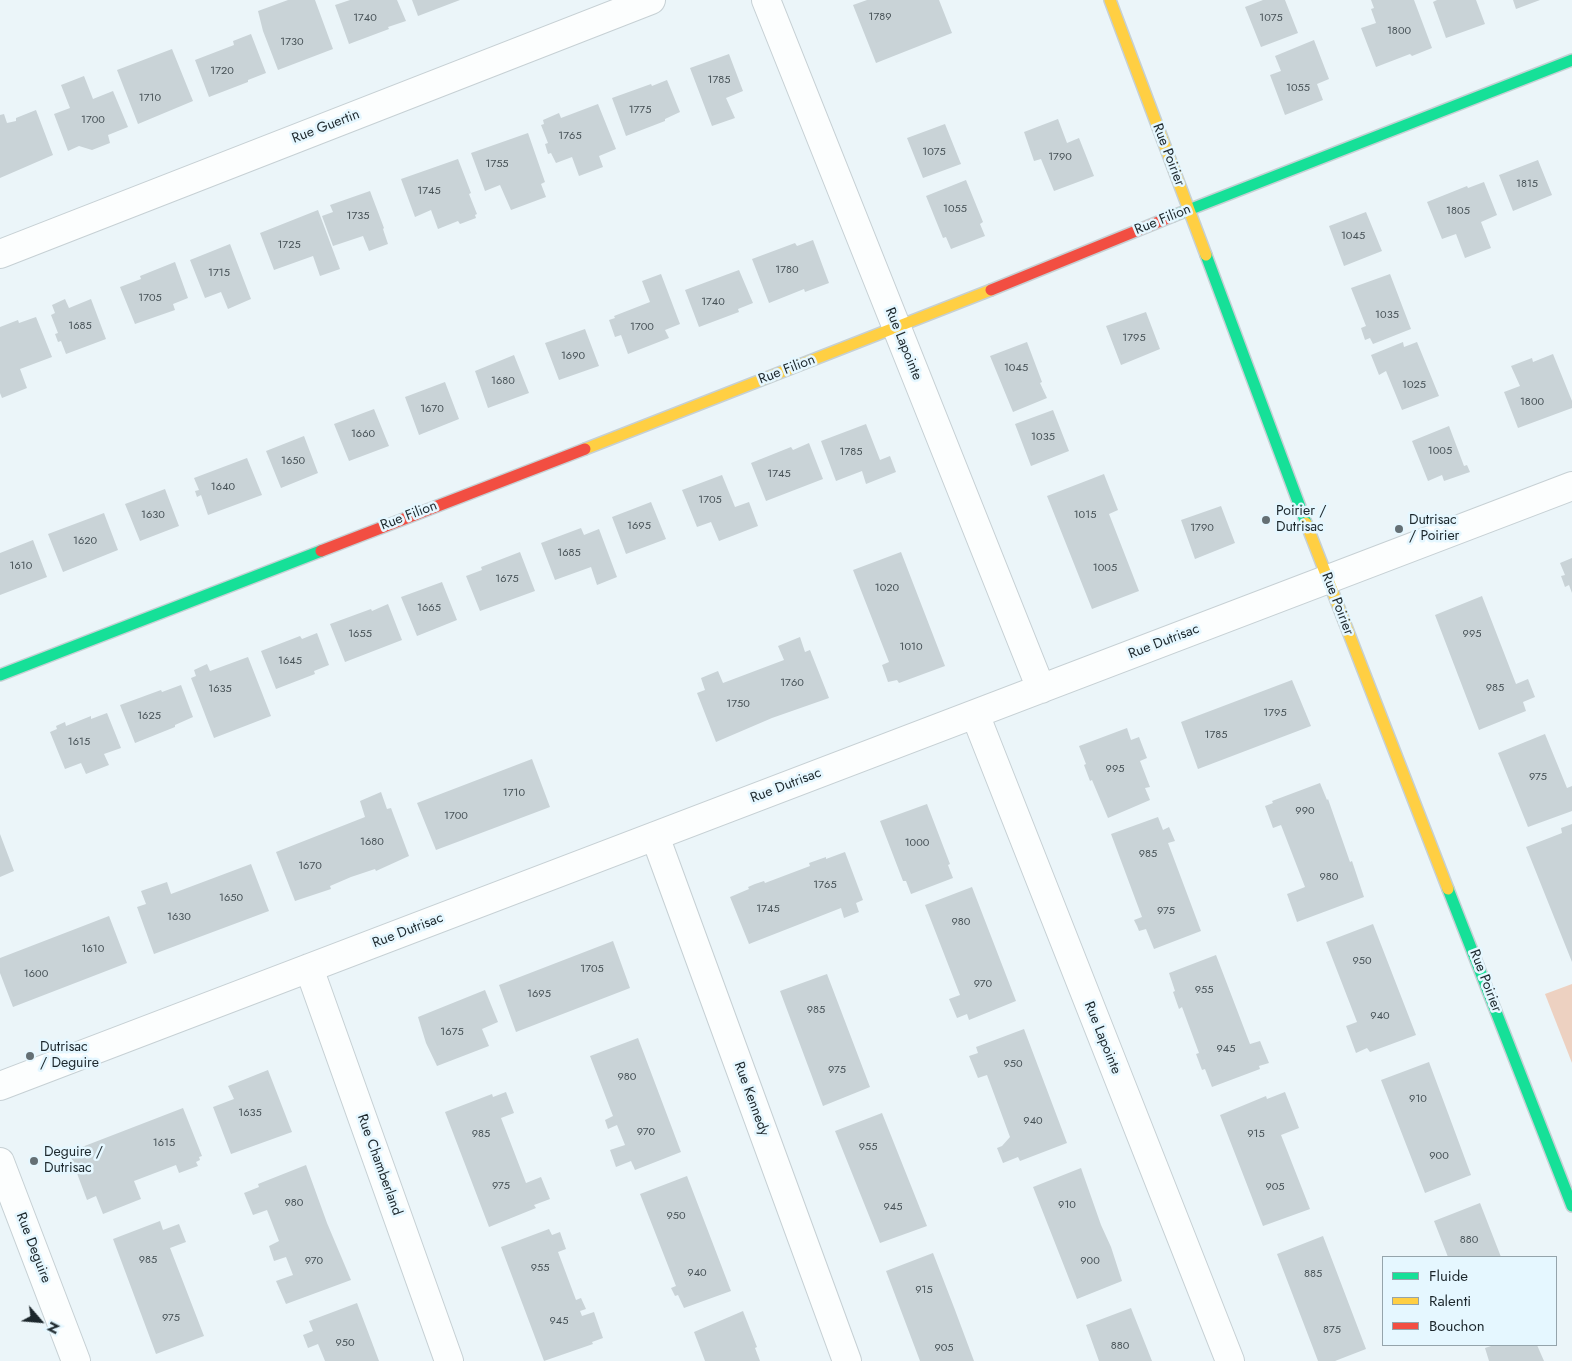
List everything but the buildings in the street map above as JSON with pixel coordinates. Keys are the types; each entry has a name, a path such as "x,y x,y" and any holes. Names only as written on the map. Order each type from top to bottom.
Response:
{"street":[{"name":"Rue Guertin","path":"0,254 651,0"},
{"name":"Rue Lapointe","path":"766,0 1041,689"},
{"name":"Rue Poirier","path":"1110,0 1327,580 1501,1020 1572,1206"},
{"name":"Rue Filion","path":"0,675 897,328 1189,210 1572,60"},
{"name":"Rue Dutrisac","path":"0,1086 1572,486"},
{"name":"Rue Lapointe","path":"975,714 1230,1361"},
{"name":"Rue Kennedy","path":"655,836 847,1361"},
{"name":"Rue Chamberland","path":"309,968 449,1361"},
{"name":"Rue Deguire","path":"0,1162 76,1361"}],"shaded area":[{"path":"1572,984 1572,1063 1545,994"}],"traffic: fast":[{"path":"1173,216 1572,60"},
{"path":"1206,255 1306,523"},
{"path":"0,675 321,551"},
{"path":"1448,889 1572,1206"}],"traffic: slow":[{"path":"1110,0 1206,255"},
{"path":"585,449 991,290"},
{"path":"1306,523 1448,889"}],"traffic: jam":[{"path":"991,290 1173,216"},
{"path":"321,551 585,449"}],"place":[{"name":"Poirier / Dutrisac","path":"1266,520"},
{"name":"Dutrisac / Poirier","path":"1399,529"},
{"name":"Dutrisac / Deguire","path":"30,1056"},
{"name":"Deguire / Dutrisac","path":"34,1161"}]}
